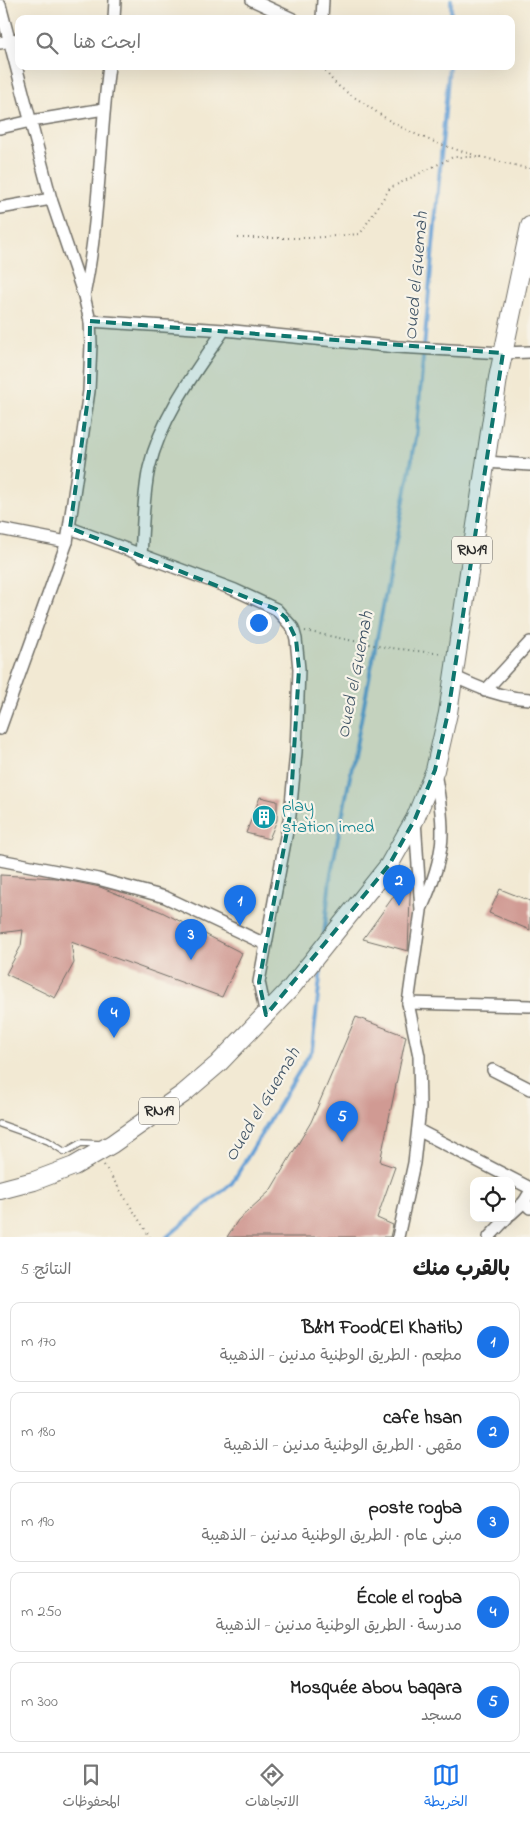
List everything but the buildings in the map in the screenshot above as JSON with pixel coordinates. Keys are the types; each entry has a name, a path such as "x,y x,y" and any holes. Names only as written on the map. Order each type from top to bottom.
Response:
{"main road":[{"name":"RN19","path":"0,1190 74,1166 112,1144 183,1094 218,1064 290,989 389,865 415,819 435,770 442,743 503,353 530,226"}],"street":[{"path":"114,15 115,0"},
{"path":"252,0 284,15"},
{"path":"322,15 323,0"},
{"path":"0,5 15,60"},
{"path":"0,729 67,542 89,391 90,321 84,296 50,199 18,70"},
{"path":"84,296 94,236 109,70"},
{"path":"0,128 104,109"},
{"path":"0,208 50,199"},
{"path":"90,321 224,330 397,347 503,353 530,352"},
{"path":"141,556 147,484 156,445 174,407 224,330"},
{"path":"485,462 530,465"},
{"path":"70,528 235,590 276,610 293,628 299,669 296,752 290,815 259,982 266,1015"},
{"path":"0,529 67,542"},
{"path":"486,691 530,642"},
{"path":"453,676 486,691 511,698 530,699"},
{"path":"421,911 438,867 443,845 442,810 435,770"},
{"path":"398,1237 418,1130 421,1080 419,1056 408,1003 421,911 415,819"},
{"path":"0,860 98,879 165,897 265,944"},
{"path":"408,1003 530,1006"},
{"path":"493,1070 530,1089"},
{"path":"418,1130 530,1188"},
{"path":"515,1211 528,1201"},
{"path":"488,1237 503,1222"}],"lane":[{"path":"0,1124 48,1141 65,1152 81,1143 112,1144"}],"path":[{"path":"326,70 330,77 342,89 395,124 435,142 482,158 530,169"},
{"path":"238,238 310,238 360,234 390,188 453,157 482,158"},
{"path":"293,628 383,647 437,654 455,654"},
{"path":"96,1152 150,1237"}],"highlighted area":[{"path":"90,321 503,353 448,713 435,770 415,819 389,865 266,1015 259,982 290,815 299,669 296,639 286,618 276,609 70,528 89,391"}],"waterway":[{"name":"Oued el Guemah","path":"451,0 451,15"},
{"name":"Oued el Guemah","path":"324,935 330,879 416,438 449,70"},
{"name":"Oued el Guemah","path":"167,1237 232,1183 312,1050 322,960"}],"place":[{"name":"play station imed","path":"264,817"},
{"name":"cafe hsan","path":"399,906"},
{"name":"B&M Food(El Khatib)","path":"240,926"},
{"name":"poste rogba","path":"191,960"},
{"name":"École el rogba","path":"114,1038"},
{"name":"Mosquée abou baqara","path":"342,1142"}]}
